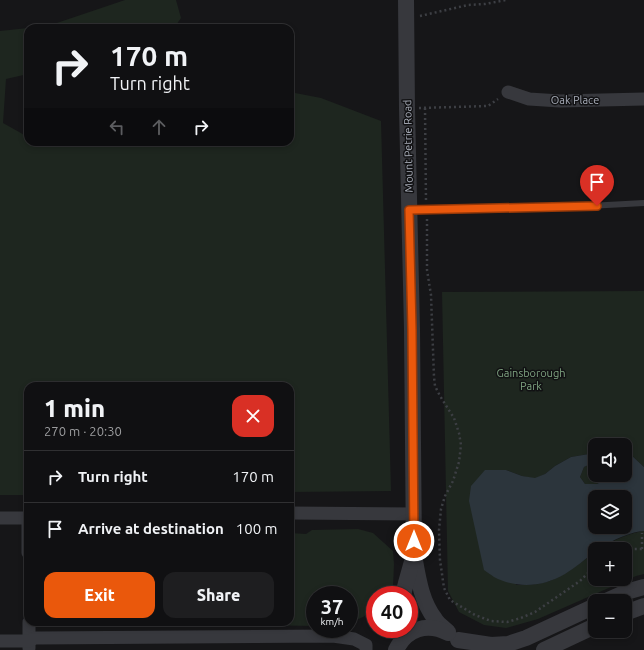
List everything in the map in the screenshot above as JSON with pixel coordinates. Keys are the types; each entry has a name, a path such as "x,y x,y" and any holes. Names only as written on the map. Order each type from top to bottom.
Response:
{"street":[{"name":"Mount Petrie Road","path":"406,0 406,109 412,329 414,555 418,579 426,604 435,620 456,641"},
{"name":"Oak Place","path":"508,92 529,99 560,101 644,99"},
{"path":"294,513 414,514"},
{"path":"0,518 24,518"},
{"name":"Mount Petrie Road","path":"405,586 414,555"},
{"path":"622,594 644,587"},
{"path":"632,610 644,606"},
{"path":"397,648 404,638 412,632 428,628 443,630 456,641 491,645 508,644 532,636 588,609"},
{"path":"29,626 29,646"},
{"path":"544,650 588,629"},
{"path":"29,646 35,638 333,636 354,639 366,645 366,650"},
{"path":"397,648 398,638"},
{"path":"0,641 29,646"}],"lane":[{"path":"409,210 570,207 644,203"}],"path":[{"path":"406,19 468,5 485,4 506,0"},
{"path":"406,109 488,106 508,92"},
{"path":"425,108 427,270 431,294 434,377 435,386 454,418 459,433 460,445 459,462 441,509 439,530 440,560 444,588 450,600 469,612 491,621 507,622 535,612 580,581 588,573"},
{"path":"632,549 643,549 642,533"}],"green space":[{"path":"125,0 176,0 181,18 177,24 54,24"},
{"path":"24,28 24,75 6,79 3,123 24,135 24,146 294,146 294,93 321,98 381,121 391,491 294,492 294,382 24,382 24,495 0,495 0,31"},
{"name":"Gainsborough Park","path":"644,291 644,467 632,456 632,438 588,438 588,454 571,457 535,479 506,470 516,585 538,584 554,579 561,576 588,557 588,586 613,586 595,594 588,594 588,597 538,619 506,628 484,625 459,612 448,591 442,292"},
{"path":"588,465 588,482 600,482 597,484 585,484 580,477 584,467"},
{"path":"358,529 373,533 393,551 393,586 366,586 366,615 358,619 358,586 306,586 306,626 294,626 294,533 306,534 312,530"},
{"name":"Gainsborough Park","path":"644,531 644,574 632,578 632,542 612,542 621,537"}],"shaded area":[{"path":"588,454 588,465 584,467 580,477 585,484 597,484 600,482 632,482 632,456 644,467 644,531 632,534 632,490 588,490 588,534 631,534 611,542 588,542 588,557 565,574 548,582 521,585 503,581 484,570 469,501 471,486 485,470 506,470 522,476 535,478 545,474 555,466 571,457"}],"route":[{"path":"414,541 412,329 409,210 597,206"}]}
